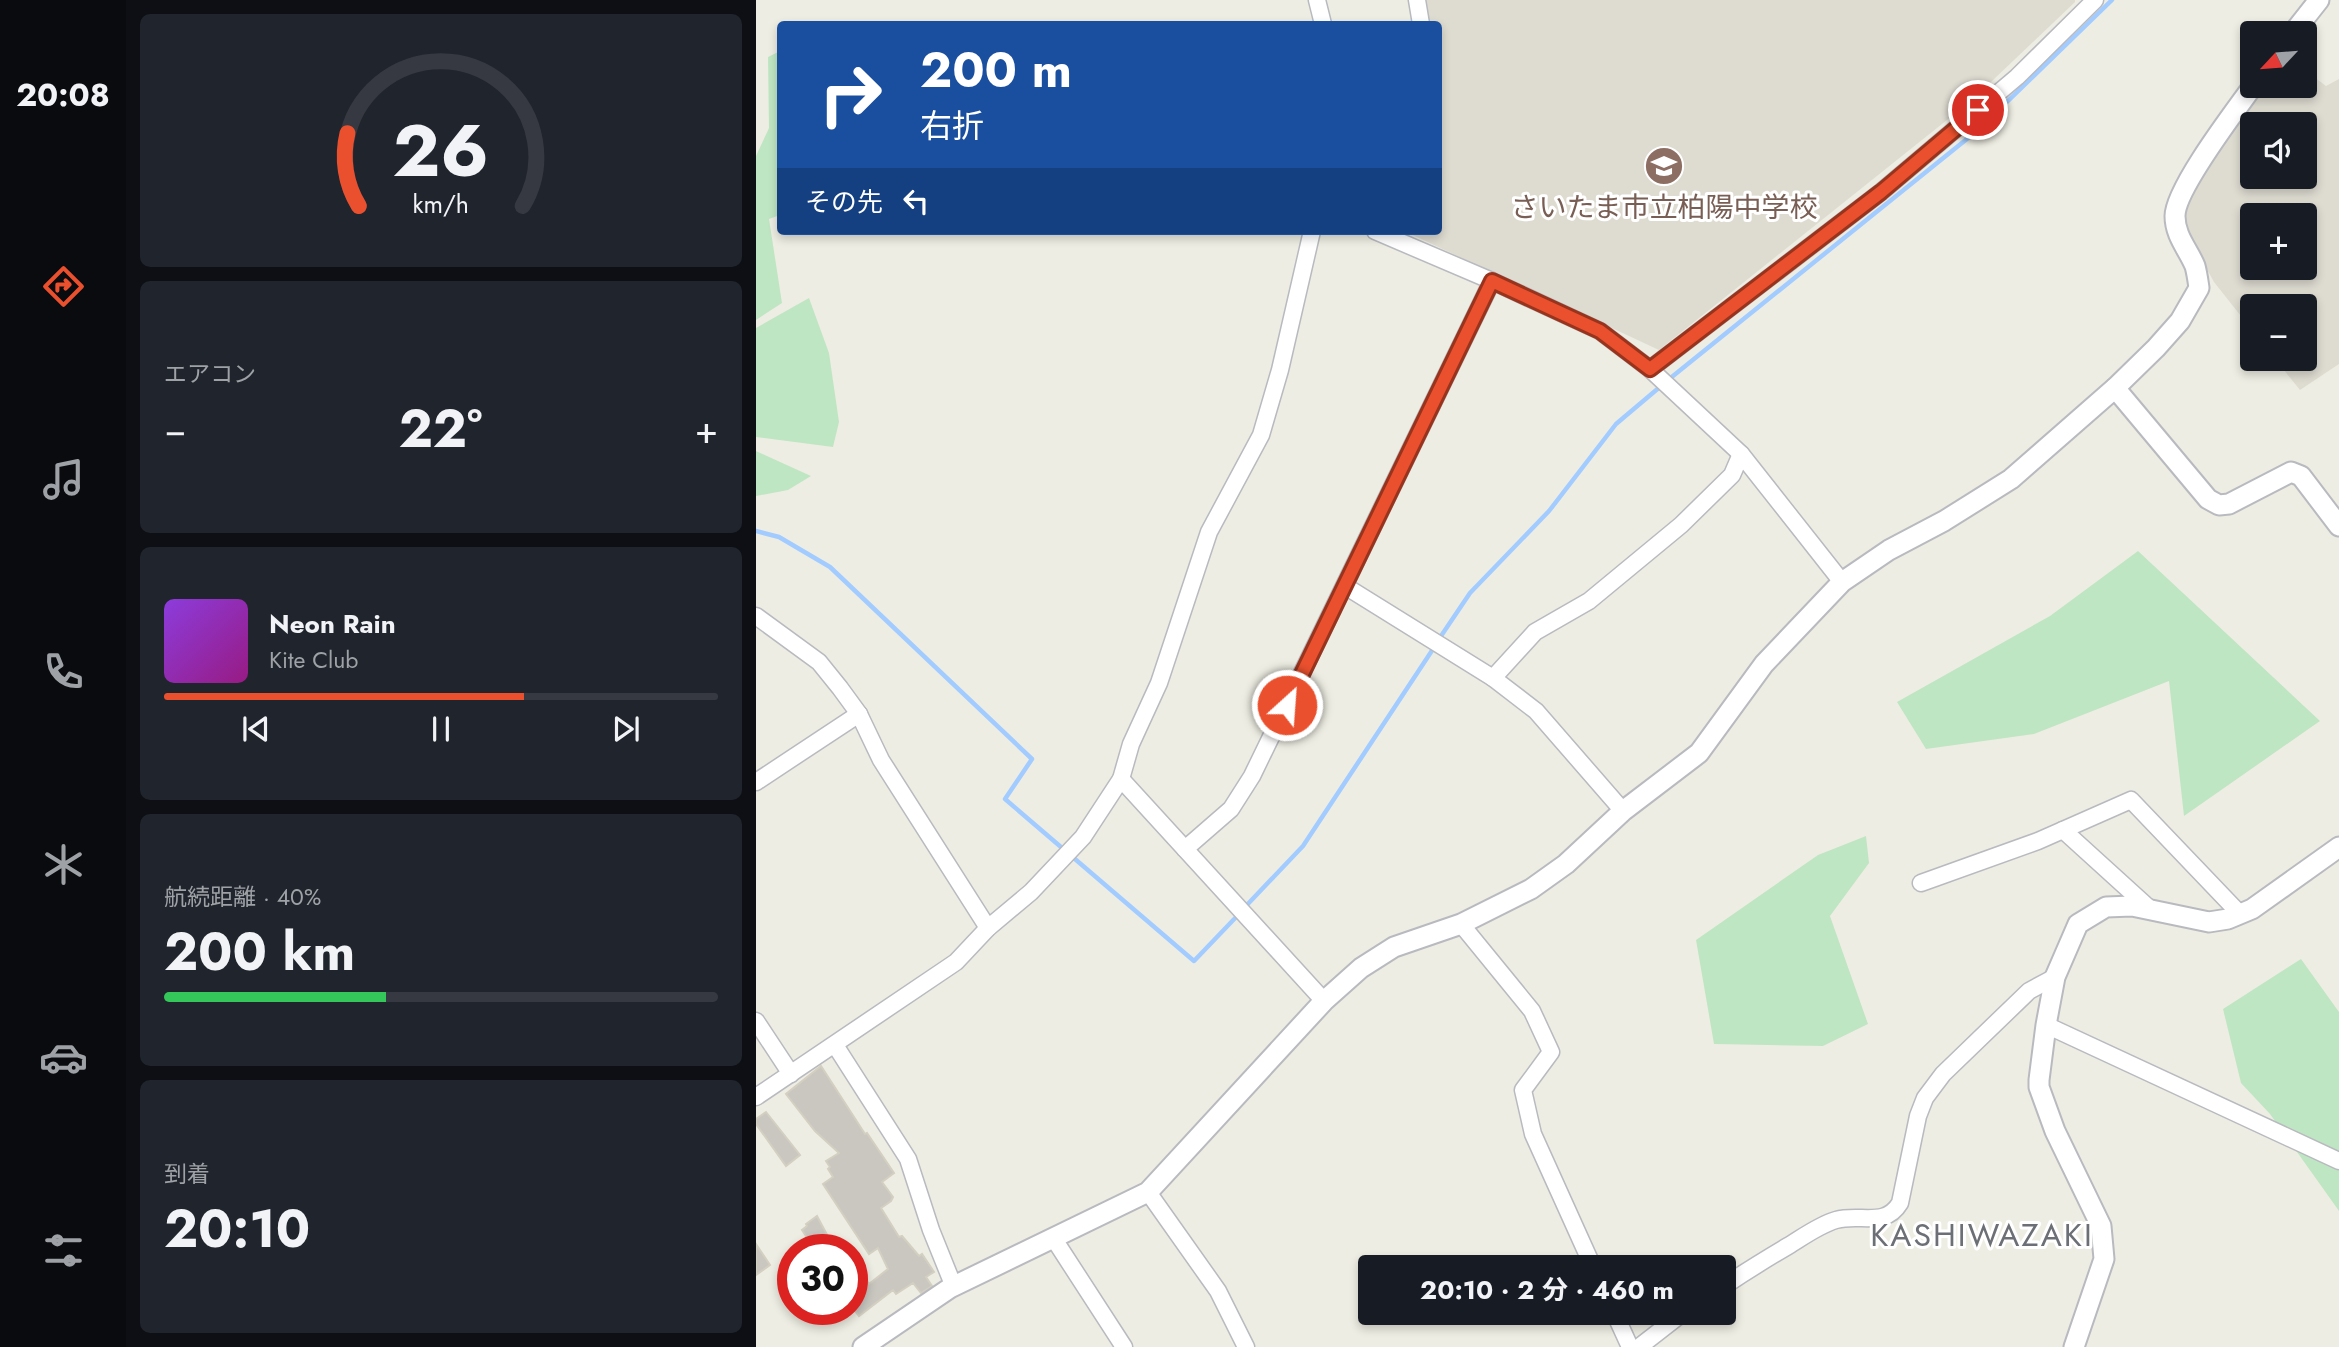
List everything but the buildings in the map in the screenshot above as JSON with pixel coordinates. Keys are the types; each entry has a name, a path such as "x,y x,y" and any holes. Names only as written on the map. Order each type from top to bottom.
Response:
{"street":[{"path":"1317,0 1322,21"},
{"path":"1416,0 1420,21"},
{"path":"1650,369 1881,192 2017,77 2095,0"},
{"path":"2302,21 2319,0"},
{"path":"863,1347 954,1287 1148,1192 1324,1001 1361,968 1394,947 1461,924 1531,889 1566,864 1623,811 1699,753 1764,664 1842,582 1889,550 1944,522 2011,479 2115,388 2180,321 2199,288 2195,266 2178,234 2175,216 2178,198 2244,98"},
{"path":"756,1097 956,962 988,928 1031,892 1083,837 1121,779 1131,744 1159,683 1209,532 1261,435 1280,370 1311,235"},
{"path":"1384,235 1600,331 1650,369 1741,454 1842,582"},
{"path":"1185,849 1231,810 1252,776 1492,281"},
{"path":"2115,388 2208,499 2218,505 2229,504 2291,472 2301,476 2339,526"},
{"path":"1493,678 1535,632 1589,601 1681,525 1732,475 1741,454"},
{"path":"1345,586 1493,678 1536,711 1623,811"},
{"path":"756,616 819,662 859,714 881,760 988,928"},
{"path":"756,782 859,714"},
{"path":"1121,779 1324,1001"},
{"path":"1921,883 2063,830 2131,800 2240,914"},
{"path":"2063,830 2150,909"},
{"path":"2074,1347 2104,1259 2101,1226 2055,1131 2039,1087 2055,977 2078,924 2106,907 2132,906 2209,922 2228,919 2252,909 2339,847"},
{"path":"1461,924 1532,1011 1551,1052 1523,1090 1534,1134 1588,1255"},
{"path":"1736,1278 1810,1232 1836,1220 1854,1217 1882,1218 1894,1213 1900,1203 1918,1116 1925,1098 1944,1074 2029,991 2055,977"},
{"path":"756,1021 791,1074"},
{"path":"2046,1025 2339,1161"},
{"path":"835,1045 908,1158 931,1230 954,1287"},
{"path":"1148,1192 1218,1291 1246,1347"},
{"path":"1054,1239 1124,1347"},
{"path":"1620,1325 1630,1347"},
{"path":"1639,1347 1667,1325"}],"shaded area":[{"name":"さいたま市立柏陽中学校","path":"1423,0 2075,0 1972,100 1659,350 1413,235 1442,235 1442,21 1427,21"},
{"path":"2317,79 2326,86 2339,79 2339,364 2300,390 2285,371 2317,371 2317,294 2240,294 2240,315 2214,282 2180,220 2188,192 2240,116 2240,189 2317,189 2317,112 2243,112 2253,98 2317,98"}],"green space":[{"path":"777,52 777,216 769,219 782,303 756,320 756,156 769,128 768,57"},
{"path":"809,298 829,353 839,422 833,447 756,437 756,328"},
{"path":"756,451 811,476 788,490 756,496"},
{"path":"2138,551 2320,721 2184,816 2169,681 2034,734 1926,749 1897,702 2050,616"},
{"path":"1866,836 1869,863 1830,916 1868,1024 1823,1046 1714,1044 1696,940 1818,855"},
{"path":"2301,959 2339,1012 2339,1211 2270,1114 2241,1083 2223,1009"}],"waterway":[{"path":"1668,380 1978,130 2112,0"},
{"path":"1439,639 1470,593 1549,511 1616,424 1661,386"},
{"path":"756,531 779,537 830,567 1032,759 1005,799 1194,961 1239,914"},
{"path":"1245,907 1303,846 1435,646"}],"place":[{"name":"さいたま市立柏陽中学校","path":"1664,166"}],"district":[{"name":"KASHIWAZAKI","path":"1982,1235"}],"route":[{"path":"1287,705 1492,281 1600,331 1650,369 1881,192 1978,110"}]}
